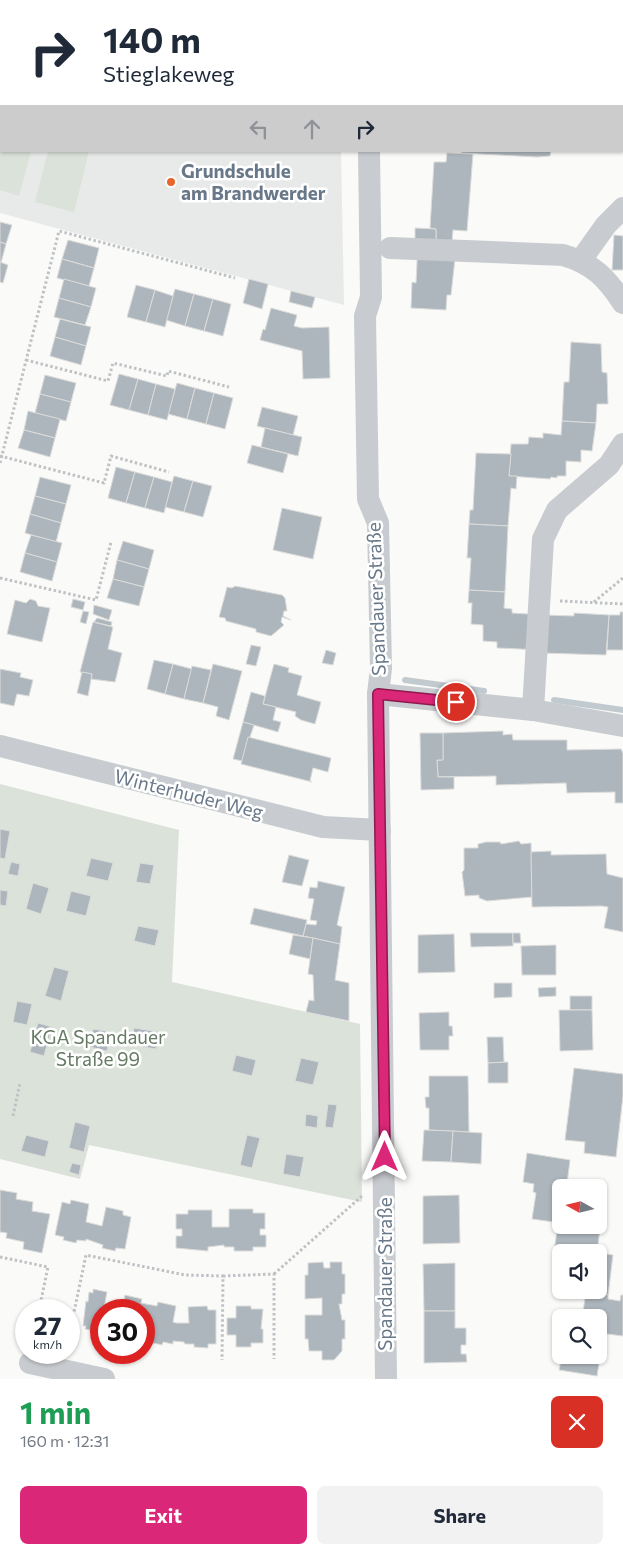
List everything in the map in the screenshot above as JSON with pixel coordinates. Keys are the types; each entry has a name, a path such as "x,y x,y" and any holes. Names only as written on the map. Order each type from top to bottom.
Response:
{"street":[{"name":"Spandauer Straße","path":"369,152 371,297 365,316 368,499 378,523 381,668 378,694 386,1379"},
{"path":"581,260 606,225 623,208"},
{"path":"390,248 563,254 581,260 600,272 623,303"},
{"path":"534,710 543,540 557,510 609,465 623,444"},
{"path":"378,694 534,710 623,726"},
{"name":"Winterhuder Weg","path":"0,746 323,828 380,830"},
{"path":"34,1364 97,1378"}],"path":[{"path":"0,462 59,230 235,278"},
{"path":"26,360 108,381 113,362 167,376 168,371 229,387"},
{"path":"1,456 104,483 111,456 169,472"},
{"path":"0,578 96,600 110,542"},
{"path":"594,603 623,578"},
{"path":"539,600 623,604"},
{"path":"13,1116 20,1083"},
{"path":"77,1299 86,1255 185,1275 274,1274 366,1193"},
{"path":"0,1257 48,1267 41,1299"},
{"path":"274,1274 274,1359"},
{"path":"222,1360 223,1276"}],"shaded area":[{"name":"Grundschule am Brandwerder","path":"0,152 341,152 344,305 0,213"}],"green space":[{"path":"0,152 31,152 19,196 0,190"},
{"path":"48,152 89,152 74,212 35,202"},
{"name":"KGA Spandauer Straße 99","path":"0,784 179,830 172,982 360,1024 362,1202 89,1145 80,1179 0,1159"}],"building":[{"path":"551,152 550,156 537,157 461,153"},
{"path":"447,153 473,154 467,231 453,230 452,242 436,241 436,229 430,228 434,162 446,162"},
{"path":"0,222 12,225 6,244 0,242"},
{"path":"415,228 436,229 436,241 455,259 451,295 447,295 446,310 411,308 412,282 416,283 418,241 415,241"},
{"path":"614,235 623,236 623,270 612,270"},
{"path":"68,240 99,248 94,268 62,259"},
{"path":"0,242 6,244 1,263 0,262"},
{"path":"62,259 94,268 89,286 57,278"},
{"path":"0,262 8,265 3,283 0,282"},
{"path":"64,279 96,288 91,307 59,298"},
{"path":"249,279 268,284 262,309 243,303"},
{"path":"136,285 155,290 146,322 127,317"},
{"path":"175,289 194,294 185,326 166,320"},
{"path":"155,290 173,296 165,327 146,322"},
{"path":"291,291 315,297 312,308 289,302"},
{"path":"194,294 213,299 204,331 185,326"},
{"path":"59,298 91,307 85,325 54,317"},
{"path":"213,299 231,304 223,336 204,331"},
{"path":"271,308 297,315 294,326 302,328 329,327 330,378 303,379 302,351 260,340"},
{"path":"60,319 91,327 86,346 55,337"},
{"path":"55,337 86,346 81,365 50,356"},
{"path":"571,342 601,344 602,372 607,373 608,404 597,404 596,423 562,421 564,382 569,382"},
{"path":"119,374 138,379 129,410 110,405"},
{"path":"45,375 76,383 71,402 40,394"},
{"path":"138,379 156,384 148,415 129,410"},
{"path":"177,383 195,388 187,419 168,414"},
{"path":"156,384 175,389 167,420 148,415"},
{"path":"195,388 214,393 206,424 187,419"},
{"path":"214,393 233,398 225,429 206,424"},
{"path":"40,394 71,402 66,421 35,413"},
{"path":"262,407 298,416 293,435 257,426"},
{"path":"28,411 60,419 55,438 24,430"},
{"path":"562,421 596,423 592,451 581,450 581,462 566,461 566,476 551,477 550,479 509,476 511,444 528,444 529,437 543,438 543,433 561,435"},
{"path":"265,428 302,437 298,456 261,447"},
{"path":"24,430 55,438 50,457 18,448"},
{"path":"252,445 288,454 283,473 247,463"},
{"path":"476,453 511,454 509,476 517,476 516,489 511,488 508,526 469,524 470,510 473,510"},
{"path":"116,467 135,472 126,503 108,498"},
{"path":"135,472 154,477 145,508 126,503"},
{"path":"174,476 193,481 184,512 165,507"},
{"path":"40,477 71,485 66,504 35,496"},
{"path":"154,477 172,482 164,513 145,508"},
{"path":"193,481 212,486 203,517 184,512"},
{"path":"35,496 66,504 61,523 30,514"},
{"path":"282,508 322,517 313,559 273,550"},
{"path":"30,514 61,523 56,542 25,533"},
{"path":"469,524 508,526 505,592 469,590 471,558 467,558"},
{"path":"31,535 62,543 57,562 25,553"},
{"path":"123,541 154,550 149,569 117,560"},
{"path":"25,553 57,562 52,581 20,572"},
{"path":"117,560 149,569 144,587 113,579"},
{"path":"113,579 144,587 139,606 107,598"},
{"path":"235,586 282,595 285,598 287,611 284,611 283,616 291,620 282,617 281,622 284,625 271,636 219,617 227,587 232,588"},
{"path":"469,590 505,592 504,608 512,609 512,613 544,615 543,650 497,648 497,642 483,641 483,625 471,624 472,603 468,603"},
{"path":"30,599 36,601 38,606 50,608 42,642 7,634 15,600 26,603"},
{"path":"73,599 85,602 83,610 71,607"},
{"path":"94,605 112,610 109,620 93,614"},
{"path":"83,611 89,612 86,624 80,622"},
{"path":"620,612 623,612 623,650 607,650 609,615 620,615"},
{"path":"574,613 609,615 606,655 543,653 544,615 574,616"},
{"path":"97,618 112,622 111,626 94,622"},
{"path":"93,622 113,627 108,649 122,653 115,682 91,679 92,674 80,672"},
{"path":"251,645 261,647 256,666 246,664"},
{"path":"326,650 336,653 333,665 322,663"},
{"path":"154,660 173,664 165,694 147,689"},
{"path":"173,664 192,669 184,699 165,694"},
{"path":"213,664 242,671 229,720 216,716 218,707 203,703"},
{"path":"274,664 289,668 288,672 302,676 297,695 321,702 315,724 301,720 295,716 296,712 263,704"},
{"path":"192,666 211,670 203,703 184,699"},
{"path":"0,669 21,673 20,677 33,680 29,696 17,694 14,706 0,703"},
{"path":"82,672 92,674 88,696 77,693"},
{"path":"251,692 265,696 263,704 276,707 273,720 281,722 278,732 243,722"},
{"path":"243,722 254,725 242,761 233,759"},
{"path":"503,731 503,735 512,734 513,740 567,740 567,750 621,749 623,753 623,803 615,803 615,792 567,793 566,783 496,785 496,776 438,777 437,760 443,760 443,733"},
{"path":"420,733 443,733 443,760 437,760 438,777 454,777 454,789 421,790"},
{"path":"248,737 331,758 328,772 313,768 310,781 312,782 241,764"},
{"path":"0,829 10,831 5,859 0,858"},
{"path":"519,841 521,844 531,843 532,897 487,901 479,898 479,895 465,896 462,872 464,870 464,848 478,848 478,844 486,842 500,842 501,844"},
{"path":"551,851 551,855 606,854 607,874 623,878 623,932 604,928 608,907 532,907 531,852"},
{"path":"289,855 309,860 302,886 282,882"},
{"path":"91,858 113,863 108,881 86,876"},
{"path":"11,862 20,864 18,876 8,874"},
{"path":"140,863 154,865 150,884 136,882"},
{"path":"318,881 345,887 337,925 342,927 340,944 303,936 306,924 316,925 317,921 310,920 314,899 308,898 310,887 317,888"},
{"path":"33,883 49,888 41,914 26,909"},
{"path":"0,890 8,891 6,906 0,905"},
{"path":"71,891 91,896 86,916 66,911"},
{"path":"254,908 307,920 303,936 250,924"},
{"path":"138,926 159,930 155,946 134,941"},
{"path":"470,933 513,933 513,946 471,947"},
{"path":"513,933 520,933 521,943 513,943"},
{"path":"454,934 455,972 418,973 418,935"},
{"path":"293,935 313,938 310,959 289,954"},
{"path":"313,938 340,944 335,980 349,983 349,1021 306,1012 309,1000 314,1001 313,975 308,974"},
{"path":"556,945 556,975 522,975 521,946"},
{"path":"54,967 69,971 61,1001 45,996"},
{"path":"494,983 512,983 512,997 494,998"},
{"path":"556,987 556,996 539,997 538,988"},
{"path":"570,996 592,996 592,1010 570,1010"},
{"path":"17,1001 32,1004 27,1025 13,1022"},
{"path":"559,1010 592,1010 593,1050 560,1051"},
{"path":"449,1012 449,1026 452,1026 453,1036 449,1036 449,1050 420,1050 419,1013"},
{"path":"38,1023 52,1027 44,1056 30,1052"},
{"path":"134,1028 159,1032 156,1049 131,1045"},
{"path":"93,1029 111,1032 107,1051 90,1047"},
{"path":"487,1037 503,1037 504,1062 488,1063"},
{"path":"236,1055 256,1060 252,1076 232,1071"},
{"path":"301,1058 319,1062 313,1085 295,1081"},
{"path":"508,1062 508,1083 488,1083 488,1063"},
{"path":"574,1068 623,1074 623,1096 616,1157 584,1153 585,1142 565,1140"},
{"path":"429,1076 468,1076 469,1132 429,1130 429,1108 426,1108 425,1097 429,1097"},
{"path":"328,1104 337,1105 333,1128 325,1127"},
{"path":"306,1114 318,1116 317,1128 305,1126"},
{"path":"75,1122 90,1126 84,1152 69,1148"},
{"path":"424,1130 453,1131 451,1162 422,1161"},
{"path":"453,1131 482,1133 481,1164 451,1162"},
{"path":"26,1135 49,1141 45,1157 21,1151"},
{"path":"247,1135 260,1138 252,1168 240,1165"},
{"path":"527,1153 570,1160 568,1179 552,1179 552,1222 532,1219 536,1193 533,1192 534,1184 523,1182"},
{"path":"286,1154 304,1157 300,1177 283,1174"},
{"path":"72,1163 81,1165 79,1175 69,1172"},
{"path":"0,1190 17,1193 16,1199 33,1202 32,1211 50,1214 42,1253 23,1249 24,1242 6,1238 7,1233 0,1232"},
{"path":"459,1195 460,1243 423,1244 423,1196"},
{"path":"71,1200 89,1204 86,1222 102,1226 106,1207 123,1211 123,1215 131,1217 125,1249 116,1248 115,1251 102,1248 103,1245 86,1239 86,1241 77,1240 76,1243 63,1240 64,1237 55,1235 62,1202 70,1204"},
{"path":"229,1209 253,1209 253,1213 265,1213 265,1229 260,1229 260,1235 266,1235 266,1247 253,1247 253,1251 234,1251 234,1247 224,1247 224,1245 208,1247 208,1251 176,1248 176,1236 182,1236 182,1229 176,1229 176,1214 188,1214 188,1210 212,1210 212,1227 229,1227"},
{"path":"556,1234 599,1234 598,1244 555,1244"},
{"path":"607,1254 613,1255 607,1295"},
{"path":"323,1262 324,1268 330,1268 330,1262 342,1262 342,1274 345,1274 345,1294 342,1294 342,1304 339,1304 342,1320 345,1320 345,1339 342,1339 342,1351 334,1360 322,1360 322,1351 309,1351 308,1339 305,1339 305,1315 322,1315 322,1298 305,1299 305,1275 308,1275 308,1263"},
{"path":"455,1263 455,1311 424,1311 423,1264"},
{"path":"93,1289 107,1292 106,1299 90,1299 90,1330 85,1329 86,1326 83,1326 86,1301 88,1302 89,1292 93,1293"},
{"path":"125,1295 142,1299 124,1299"},
{"path":"607,1295 608,1299 620,1301 621,1295 623,1295 623,1336 607,1334 607,1309 583,1309 585,1299 607,1299"},
{"path":"158,1302 176,1306 173,1322 176,1323 189,1323 188,1307 207,1306 208,1310 216,1310 216,1344 208,1344 208,1348 194,1347 194,1344 173,1341 173,1344 163,1342 162,1345 155,1343 155,1306 157,1306"},
{"path":"236,1306 251,1306 251,1309 263,1309 261,1329 263,1329 263,1343 251,1343 251,1347 236,1347 236,1335 227,1335 227,1318 236,1318"},
{"path":"424,1311 455,1311 455,1328 466,1328 466,1345 461,1345 461,1354 466,1354 467,1362 424,1363"},
{"path":"560,1364 599,1364 597,1376 559,1370"}],"waterway":[{"path":"405,680 484,691"},
{"path":"554,700 623,710"}],"place":[{"name":"Grundschule am Brandwerder","path":"171,182"}],"route":[{"path":"385,1157 378,694 456,702"}]}
